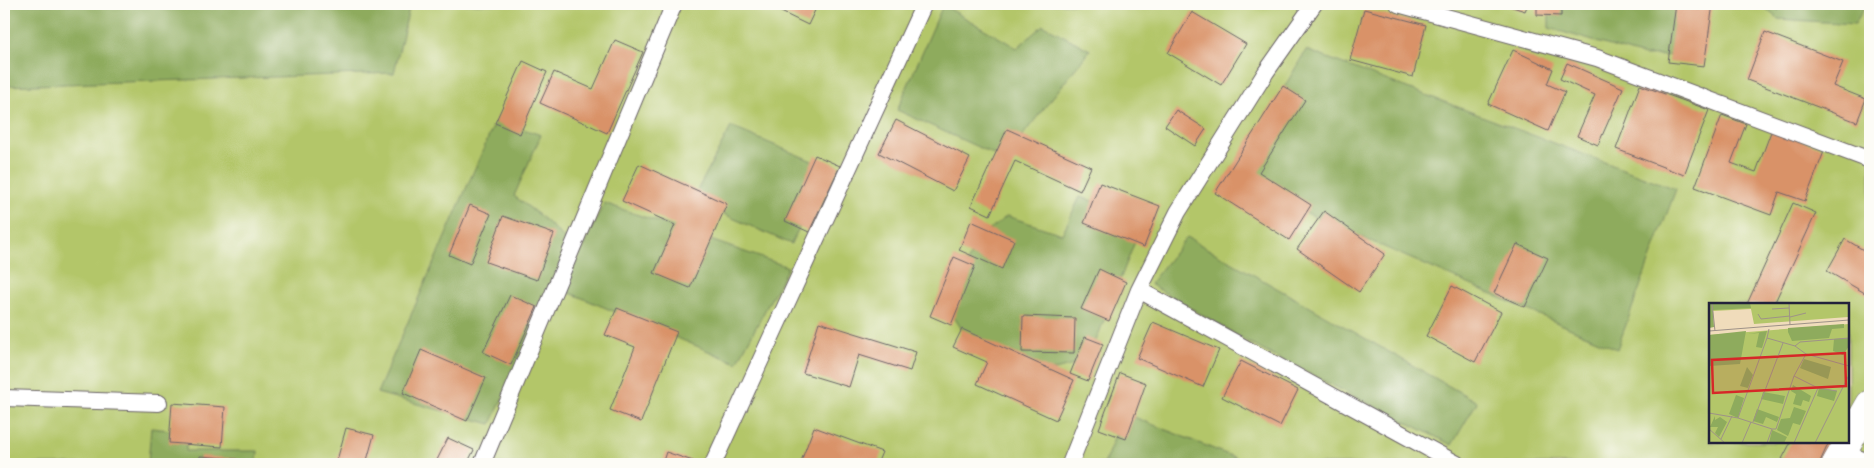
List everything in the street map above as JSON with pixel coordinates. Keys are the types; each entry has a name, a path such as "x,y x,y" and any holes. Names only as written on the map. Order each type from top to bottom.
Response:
{"street":[{"path":"1849,441 1870,404"},
{"path":"1839,459 1848,443"}],"lane":[{"path":"482,464 674,4"},
{"path":"713,464 924,4"},
{"path":"1070,464 1139,290 1178,212 1266,72 1314,4"},
{"path":"1398,4 1597,58 1870,160"},
{"path":"1139,290 1457,464"},
{"path":"4,398 159,403"},
{"path":"1839,459 1870,462"}],"green space":[{"path":"4,4 1870,4 1870,464 4,464"},
{"path":"4,4 410,4 394,73 4,86"},
{"path":"1549,4 1691,4 1685,55 1644,56 1549,28"},
{"path":"1760,4 1866,4 1855,24 1778,19"},
{"path":"943,5 1017,48 1043,25 1090,50 1004,159 897,110"},
{"path":"1306,50 1676,189 1617,349 1254,190 1229,182"},
{"path":"496,120 541,135 514,196 539,215 572,245 491,424 377,393"},
{"path":"731,127 829,168 791,244 692,200"},
{"path":"1080,197 1145,216 1088,361 1029,377 972,346 948,307 977,240 1007,216 1062,234"},
{"path":"604,203 788,267 737,363 563,290"},
{"path":"1187,237 1477,402 1452,445 1262,350 1150,284"},
{"path":"1124,413 1251,464 1104,464"},
{"path":"151,428 187,432 186,451 258,451 257,464 148,464"}],"building":[{"path":"778,4 818,4 808,25 775,9"},
{"path":"1503,4 1528,4 1525,11"},
{"path":"1537,4 1561,4 1561,16 1537,15"},
{"path":"1676,4 1713,4 1704,66 1668,62"},
{"path":"1754,4 1778,4 1777,8"},
{"path":"1364,9 1426,25 1413,77 1350,60"},
{"path":"1192,12 1246,44 1221,85 1168,53"},
{"path":"1765,32 1843,62 1833,86 1866,99 1857,122 1747,80"},
{"path":"615,40 643,52 607,133 540,103 554,72 593,89"},
{"path":"1513,50 1553,69 1547,84 1565,92 1548,131 1488,104"},
{"path":"523,61 547,72 520,134 495,123"},
{"path":"1567,63 1623,88 1598,145 1577,136 1595,95 1560,79"},
{"path":"1640,85 1709,110 1684,175 1616,149"},
{"path":"1283,86 1305,100 1259,172 1311,205 1289,240 1215,193"},
{"path":"1176,110 1206,129 1195,146 1165,126"},
{"path":"1722,115 1746,124 1731,163 1756,172 1772,129 1825,149 1805,201 1779,192 1771,215 1695,187"},
{"path":"896,120 970,158 953,191 879,153"},
{"path":"1007,129 1091,167 1080,191 1015,161 990,215 971,206"},
{"path":"815,155 840,166 809,232 785,221"},
{"path":"639,164 727,204 690,288 654,273 675,225 622,201"},
{"path":"1100,183 1160,206 1144,247 1084,223"},
{"path":"1793,203 1816,213 1774,303 1747,303"},
{"path":"470,205 491,214 470,264 449,255"},
{"path":"1324,211 1385,254 1359,292 1297,249"},
{"path":"503,216 554,234 537,280 486,262"},
{"path":"971,221 1014,240 1002,269 959,250"},
{"path":"1845,239 1870,254 1870,296 1827,271"},
{"path":"1517,244 1548,258 1525,307 1494,293"},
{"path":"954,257 975,266 951,325 930,316"},
{"path":"1099,269 1126,282 1109,321 1081,309"},
{"path":"1452,286 1501,312 1475,362 1426,336"},
{"path":"510,295 537,307 511,365 483,352"},
{"path":"617,308 677,332 641,422 610,410 635,347 605,335"},
{"path":"1023,316 1075,318 1074,353 1022,352"},
{"path":"819,322 916,352 910,371 859,355 849,387 803,373"},
{"path":"1153,322 1219,350 1203,387 1137,358"},
{"path":"962,329 1074,380 1056,420 977,384 987,362 953,347"},
{"path":"1085,337 1103,344 1088,381 1070,374"},
{"path":"421,350 486,378 467,421 403,393"},
{"path":"1241,361 1298,390 1280,426 1222,397"},
{"path":"1120,373 1146,383 1126,439 1099,429"},
{"path":"172,403 225,407 222,447 169,443"},
{"path":"814,427 882,452 877,464 800,464"},
{"path":"346,428 374,435 366,464 336,464"},
{"path":"448,438 474,450 467,464 435,464"},
{"path":"1790,443 1829,443 1819,464 1793,464 1782,459"},
{"path":"666,452 696,462 695,464 662,464"},
{"path":"200,456 237,459 237,464 199,464"}]}
